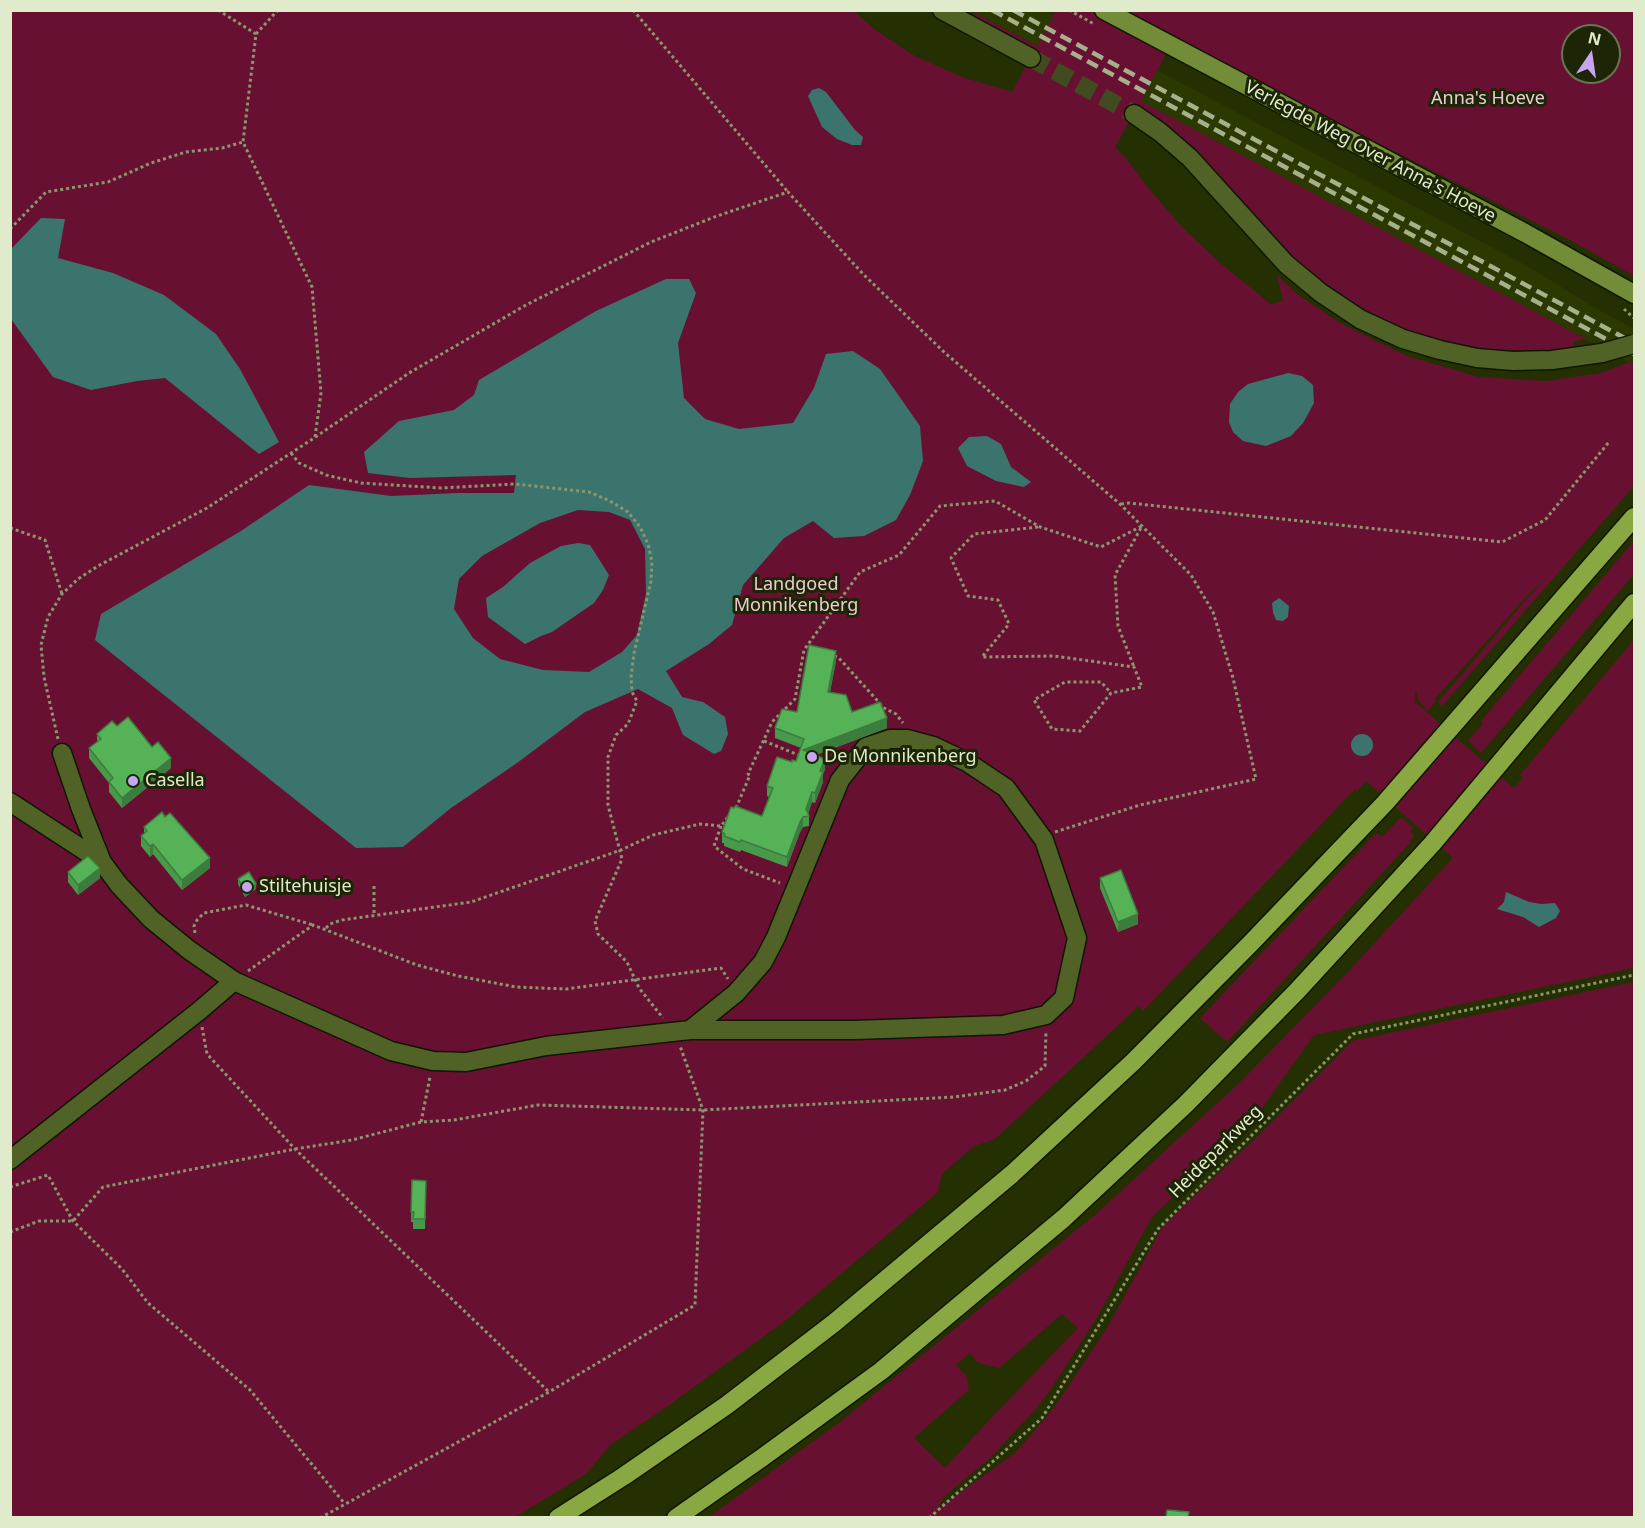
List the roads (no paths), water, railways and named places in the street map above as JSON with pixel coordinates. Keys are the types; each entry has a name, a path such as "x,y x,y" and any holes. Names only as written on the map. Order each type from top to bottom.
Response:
{"highway":[{"path":"558,1518 624,1476 728,1404 834,1323 1012,1174 1133,1062 1251,943 1384,803 1635,517"},
{"path":"676,1518 881,1371 1064,1218 1186,1104 1297,991 1432,844 1635,603"}],"main road":[{"name":"Verlegde Weg Over Anna's Hoeve","path":"1104,10 1525,233 1635,294"}],"lane":[{"path":"942,10 1031,58"},
{"path":"1134,114 1160,132 1190,159 1286,264 1321,293 1360,319 1403,339 1477,358 1513,361 1552,360 1602,353 1635,344"},
{"path":"62,753 102,862 119,885 151,919 189,950 234,981 391,1051 433,1061 466,1062 546,1047 683,1031 1003,1026 1046,1015 1064,998 1077,938 1044,840 1006,788 967,762 933,746 907,739 890,739 866,747 840,780 776,937 763,962 736,993 683,1031"},
{"path":"10,802 102,862"},
{"path":"10,1160 200,1011 234,981"}],"water":[{"path":"819,88 826,92 863,137 861,145 852,145 837,139 822,127 808,96 812,90"},
{"path":"41,218 65,219 58,258 113,273 164,295 216,334 240,369 279,442 259,454 165,378 91,390 53,377 11,319 11,249"},
{"path":"666,279 689,279 696,293 678,343 684,398 705,419 739,429 793,423 814,388 826,354 853,351 880,369 920,426 923,461 910,495 896,520 864,536 834,538 813,521 784,538 743,585 732,625 709,644 666,671 682,697 703,702 725,717 728,734 721,751 714,754 683,735 672,708 638,689 585,712 517,763 451,808 403,847 356,848 95,640 101,614 241,531 309,485 391,496 514,493 516,475 410,478 368,473 364,452 399,421 454,410 474,395 479,380 596,311","holes":["578,510 609,512 630,520 645,549 646,594 637,635 622,652 589,672 543,670 500,659 473,638 454,609 459,579 482,556 540,523"]},
{"path":"1288,373 1302,376 1313,385 1314,403 1303,423 1291,436 1266,446 1243,441 1233,432 1229,422 1230,404 1238,392 1248,384"},
{"path":"987,436 1001,444 1011,467 1031,482 1024,487 996,481 967,466 958,448 969,437"},
{"path":"578,543 590,545 609,575 594,603 552,632 525,644 488,617 486,598 503,587 530,563 561,546"},
{"path":"1279,598 1289,606 1288,617 1283,621 1276,620 1273,613 1272,603"},
{"path":"1362,734 1370,737 1373,745 1370,753 1362,756 1354,753 1351,745 1354,737"},
{"path":"1506,892 1529,902 1555,903 1560,911 1556,918 1539,927 1523,917 1497,909 1504,902"}],"tunnel":[{"path":"1031,58 1134,114"}],"railway":[{"path":"992,10 1634,354"},
{"path":"1013,10 1634,343"}],"place":[{"name":"De Monnikenberg","path":"812,757"},
{"name":"Casella","path":"133,781"},
{"name":"Stiltehuisje","path":"247,887"}],"park label":[{"name":"Anna's Hoeve","path":"1488,99"},
{"name":"Landgoed Monnikenberg","path":"796,595"}]}
